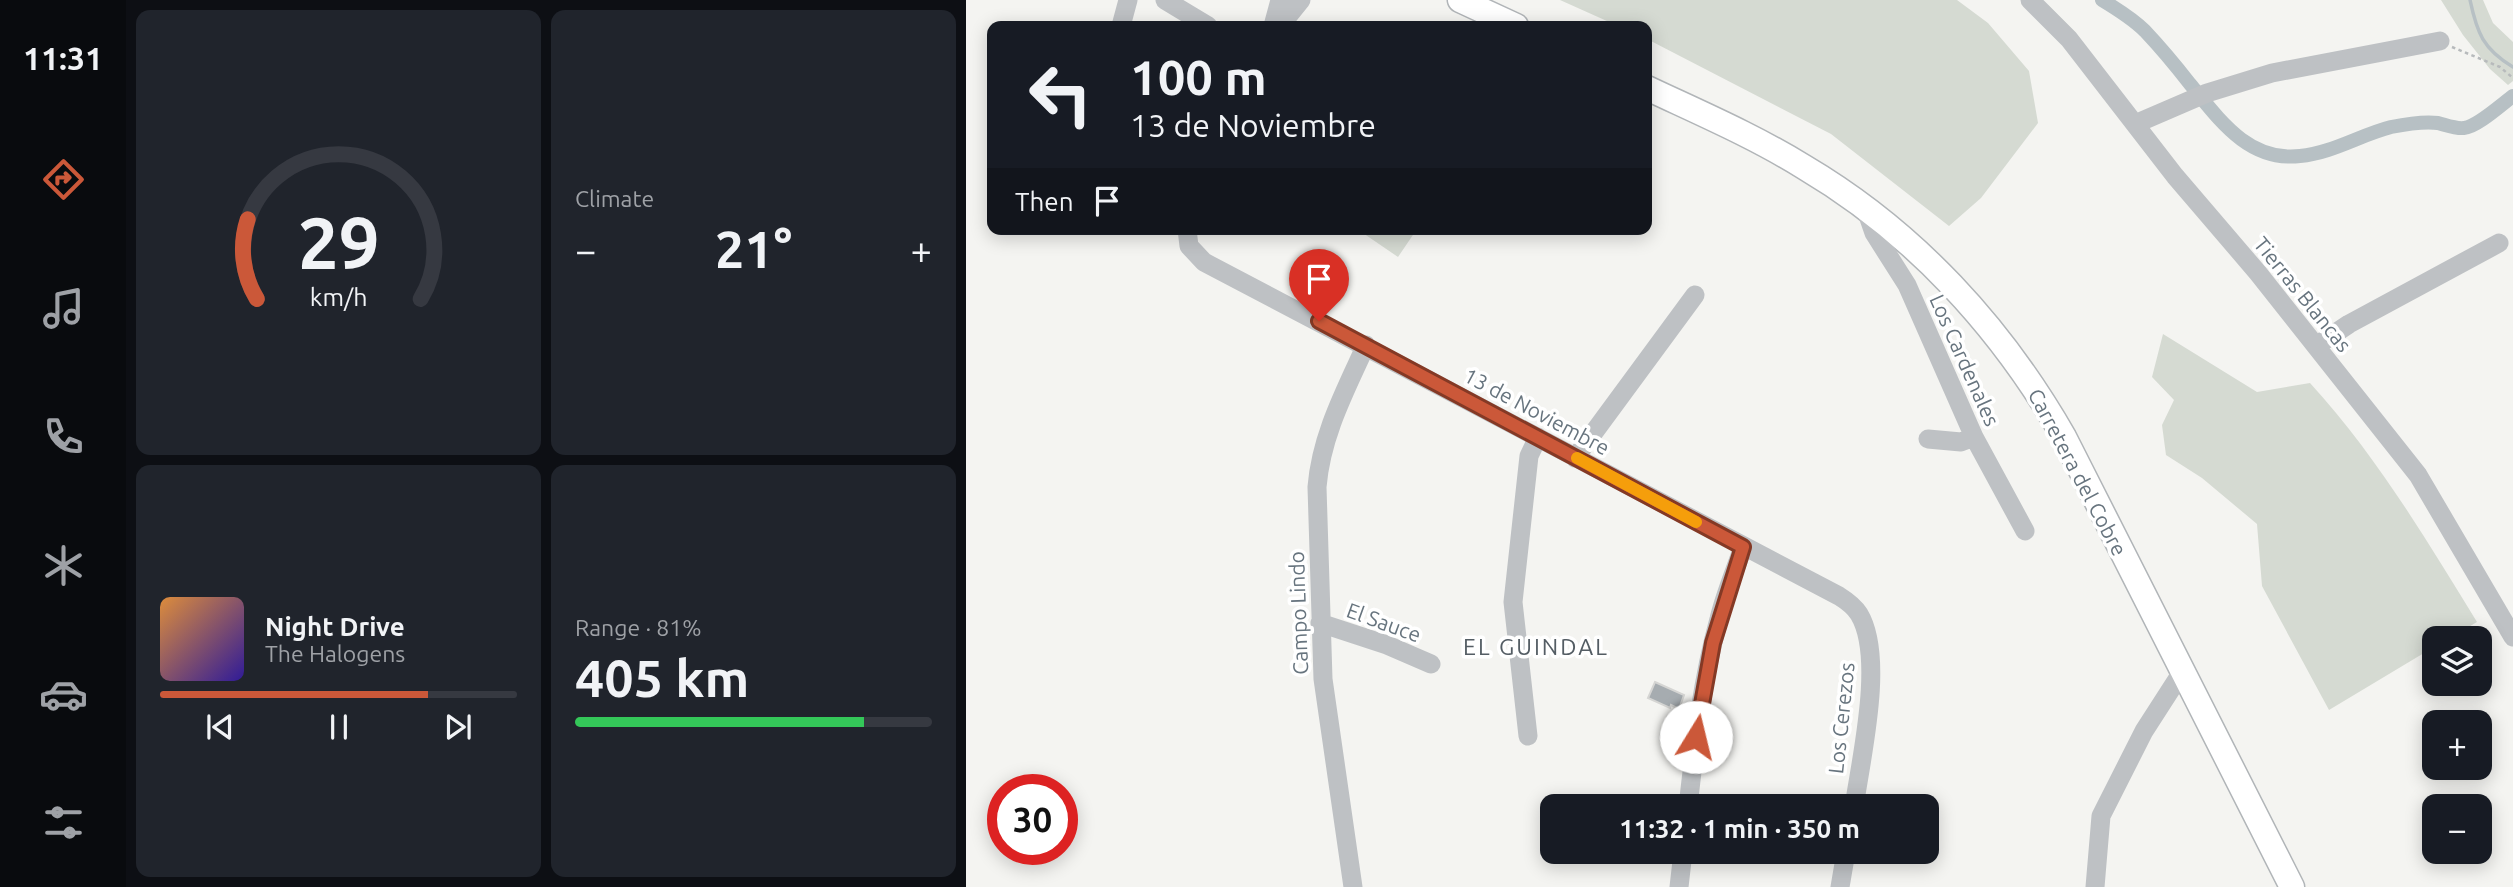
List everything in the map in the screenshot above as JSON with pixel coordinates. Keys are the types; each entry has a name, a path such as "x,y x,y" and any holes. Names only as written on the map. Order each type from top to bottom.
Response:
{"main road":[{"path":"1460,0 1505,21"},
{"name":"Carretera del Cobre","path":"1652,90 1784,155 1865,207 1921,254 1986,323 2028,378 2075,458 2292,887"}],"street":[{"path":"1122,21 1128,0"},
{"path":"1165,0 1200,21"},
{"path":"1274,21 1280,0"},
{"path":"1284,21 1301,0"},
{"name":"Tierras Blancas","path":"2030,0 2069,39 2175,176 2258,273 2418,475 2513,637"},
{"path":"2135,124 2199,96 2272,73 2440,41"},
{"name":"Los Cardenales","path":"1865,207 1874,233 1907,285 1974,437 2025,531"},
{"name":"13 de Noviembre","path":"1188,235 1189,246 1204,262 1366,345 1849,602 1860,615 1868,635"},
{"path":"2316,346 2348,324 2499,243"},
{"path":"1575,457 1695,295"},
{"name":"Campo Lindo","path":"1353,887 1323,679 1318,470 1328,431 1366,345"},
{"path":"1528,736 1513,592 1530,456 1538,437"},
{"path":"1928,439 1961,442 1974,437"},
{"path":"1689,794 1707,667 1719,618 1743,547"},
{"name":"El Sauce","path":"1320,623 1388,645 1431,664"},
{"name":"Los Cerezos","path":"1856,794 1868,702 1871,659 1868,635"},
{"path":"2095,887 2101,816 2144,731 2182,672"},
{"path":"1679,887 1682,864"},
{"path":"1840,887 1844,864"}],"path":[{"path":"2440,41 2500,68 2513,78"}],"shaded area":[{"path":"1560,0 1957,0 1988,23 2029,71 2038,123 1981,198 1949,226 1831,134 1652,42 1652,21 1607,21"},
{"path":"2441,0 2483,0 2493,23 2513,42 2513,81 2508,85 2490,69 2463,35"},
{"path":"1366,235 1413,235 1398,257"},
{"path":"2163,334 2257,392 2310,383 2378,468 2477,622 2470,626 2422,626 2422,654 2329,710 2262,586 2257,524 2202,478 2166,455 2162,425 2174,400 2152,377"}],"building":[{"path":"1655,682 1684,695 1679,709 1648,698"}],"waterway":[{"path":"2102,0 2145,31 2212,111 2236,135 2265,152 2282,156 2312,154 2380,130 2414,123 2469,127 2513,96"},
{"path":"2470,0 2475,22 2488,47 2513,67"}],"slow traffic":[{"path":"1577,458 1696,522"}],"district":[{"name":"EL GUINDAL","path":"1536,646"}],"route":[{"path":"1319,321 1743,547 1719,618 1707,667 1696,737"}]}
